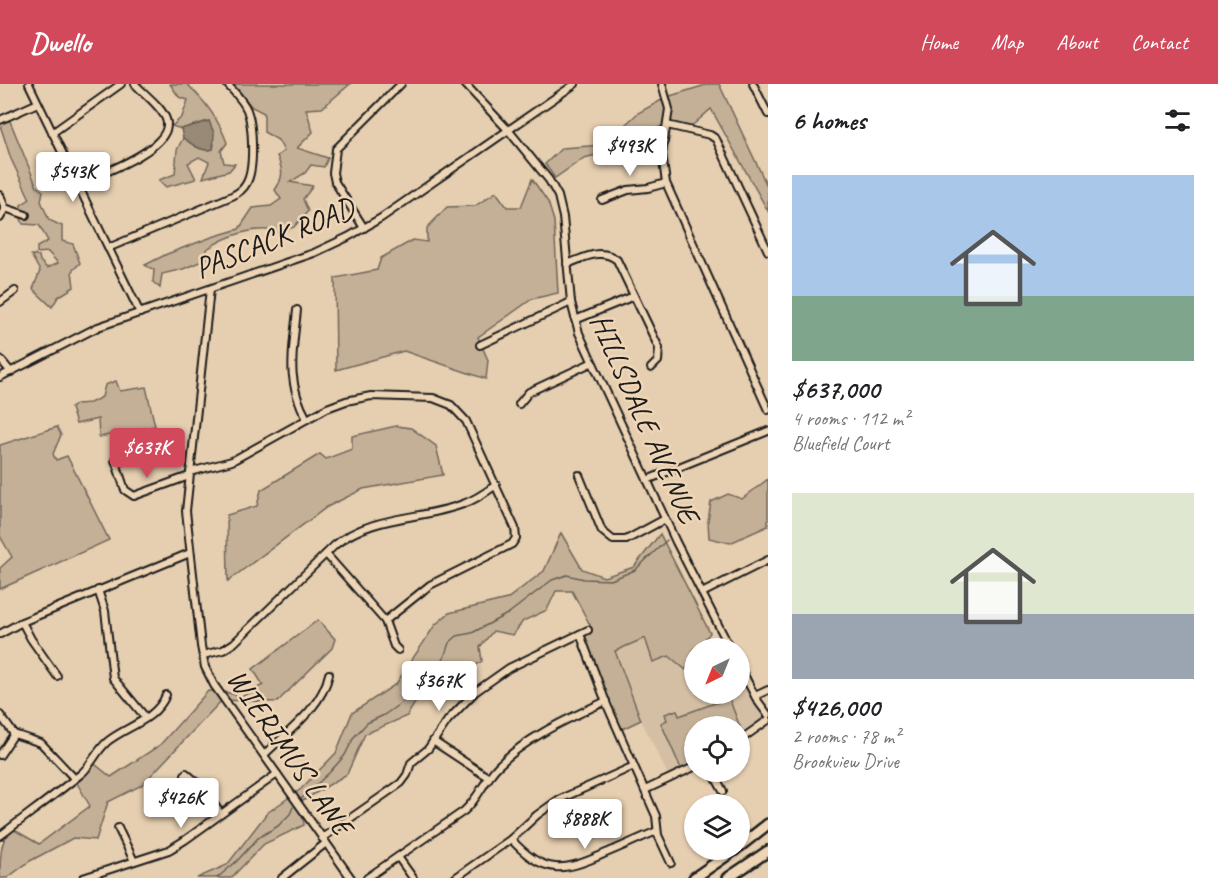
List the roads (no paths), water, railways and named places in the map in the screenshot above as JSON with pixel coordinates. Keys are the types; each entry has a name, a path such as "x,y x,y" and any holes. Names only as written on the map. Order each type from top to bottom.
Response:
{"highway":[{"path":"750,838 768,824"},
{"path":"728,878 768,851"},
{"path":"694,878 720,860"}],"street":[{"path":"29,84 140,313"},
{"path":"52,133 121,84"},
{"path":"77,184 138,158 163,134 167,126 163,115 135,84"},
{"path":"108,248 232,196 245,186 249,178 252,155 250,123 244,104 227,84"},
{"path":"364,228 333,178 336,149 401,84"},
{"name":"HILLSDALE AVENUE","path":"465,84 509,131 549,180 558,196 563,217 571,302 575,320 592,362 665,519 725,638"},
{"name":"PASCACK ROAD","path":"0,377 98,327 314,253 364,228 575,84"},
{"path":"662,84 668,100 667,125 662,153 666,183 768,410"},
{"path":"756,85 768,114"},
{"path":"0,120 38,103"},
{"path":"667,125 710,135 716,139 768,251"},
{"path":"602,200 627,190 666,183"},
{"path":"0,195 5,208 0,218"},
{"path":"5,208 26,215"},
{"path":"567,264 594,254 609,255 620,265 660,352 658,361 651,368"},
{"name":"WIERIMUS LANE","path":"210,289 186,511 202,655 210,679 351,878"},
{"path":"0,302 15,291"},
{"path":"575,320 634,296"},
{"path":"480,345 571,302"},
{"path":"297,310 292,381 296,398 307,419"},
{"path":"0,359 10,372"},
{"path":"519,404 529,392 592,362"},
{"path":"115,460 125,490 134,496 189,474 232,461 336,404 359,398 394,396 439,399 451,405 462,415 517,535 512,544 430,585 385,621"},
{"path":"647,480 768,431"},
{"path":"579,475 602,531 613,540 626,540 665,519"},
{"path":"202,655 223,650 234,643 342,539 359,529 463,504 496,485"},
{"path":"0,634 22,622 190,552"},
{"path":"326,554 385,621 394,646 398,650"},
{"path":"702,594 768,560"},
{"path":"98,590 105,611 114,678 146,718"},
{"path":"22,622 57,676"},
{"path":"282,878 324,840 401,783 411,763 424,753 458,708 486,682 509,668 588,630"},
{"path":"580,634 656,816 657,831 671,863"},
{"path":"264,754 315,705 323,692 329,674"},
{"path":"750,686 768,715"},
{"path":"755,696 768,690"},
{"path":"0,836 83,772 109,740 146,718 163,702 166,695"},
{"path":"367,878 464,811 475,800 504,760 536,736 606,700"},
{"path":"0,715 14,734 41,743 74,778"},
{"path":"750,733 768,720"},
{"path":"0,755 14,734"},
{"path":"433,741 489,778"},
{"path":"455,878 511,839 537,815 558,800 634,766"},
{"path":"645,790 684,772"},
{"path":"185,775 186,773 199,784 221,814"},
{"path":"83,878 169,850 277,774"},
{"path":"718,782 723,791"},
{"path":"118,828 134,861"},
{"path":"511,839 520,849 536,860 551,867 566,868 580,865 657,831"},
{"path":"398,857 413,878"}],"waterway":[{"path":"300,800 345,755 354,737 367,723 384,715 414,694 444,658 449,643 457,636 472,633 509,613 552,580 567,575 584,579 611,580 635,570 667,540"},
{"path":"217,878 258,838 278,826 290,814 293,807"}]}
